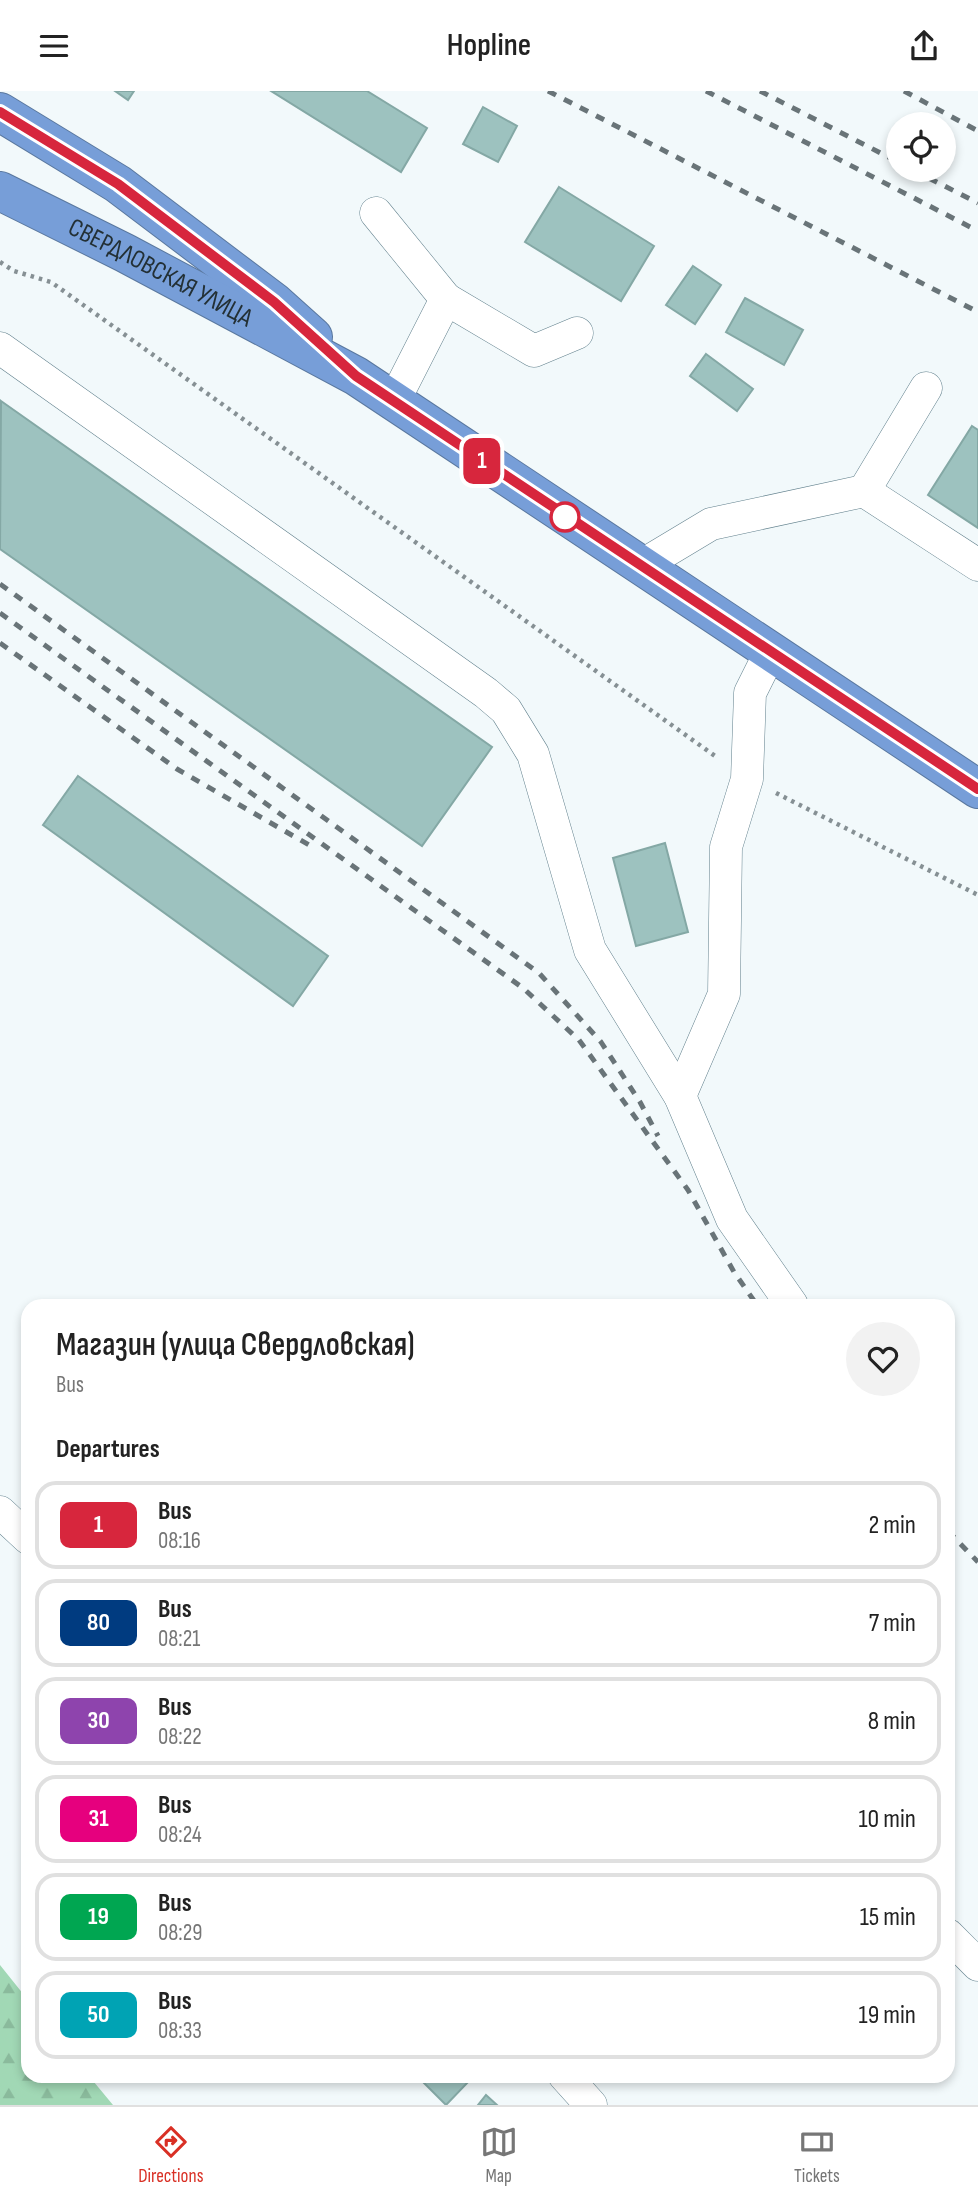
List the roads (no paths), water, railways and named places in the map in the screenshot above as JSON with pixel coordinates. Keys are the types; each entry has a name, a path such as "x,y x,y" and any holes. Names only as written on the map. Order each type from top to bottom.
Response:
{"highway":[{"name":"СВЕРДЛОВСКАЯ УЛИЦА","path":"0,113 118,184 274,302 356,376"},
{"name":"СВЕРДЛОВСКАЯ УЛИЦА","path":"0,191 125,253 356,376 978,789"}],"street":[{"path":"376,213 446,299 534,351 577,333"},
{"path":"394,401 446,299"},
{"path":"0,348 486,693 506,710 533,754 590,950 680,1095 732,1219 788,1299"},
{"path":"864,491 926,388"},
{"path":"641,566 711,524 864,491 978,565"},
{"path":"680,1095 724,994 726,847 747,779 750,693 770,653"},
{"path":"0,1512 21,1532"},
{"path":"955,1942 978,1965"},
{"path":"571,2083 591,2105"}],"railway":[{"path":"548,91 978,312"},
{"path":"706,91 978,231"},
{"path":"760,91 886,156"},
{"path":"904,91 978,131"},
{"path":"937,182 978,203"},
{"path":"0,584 539,973 601,1042 640,1102 658,1136"},
{"path":"0,613 523,988 579,1040 688,1190 734,1272 753,1299"},
{"path":"0,643 177,769 316,849"},
{"path":"955,1538 978,1562"}]}
